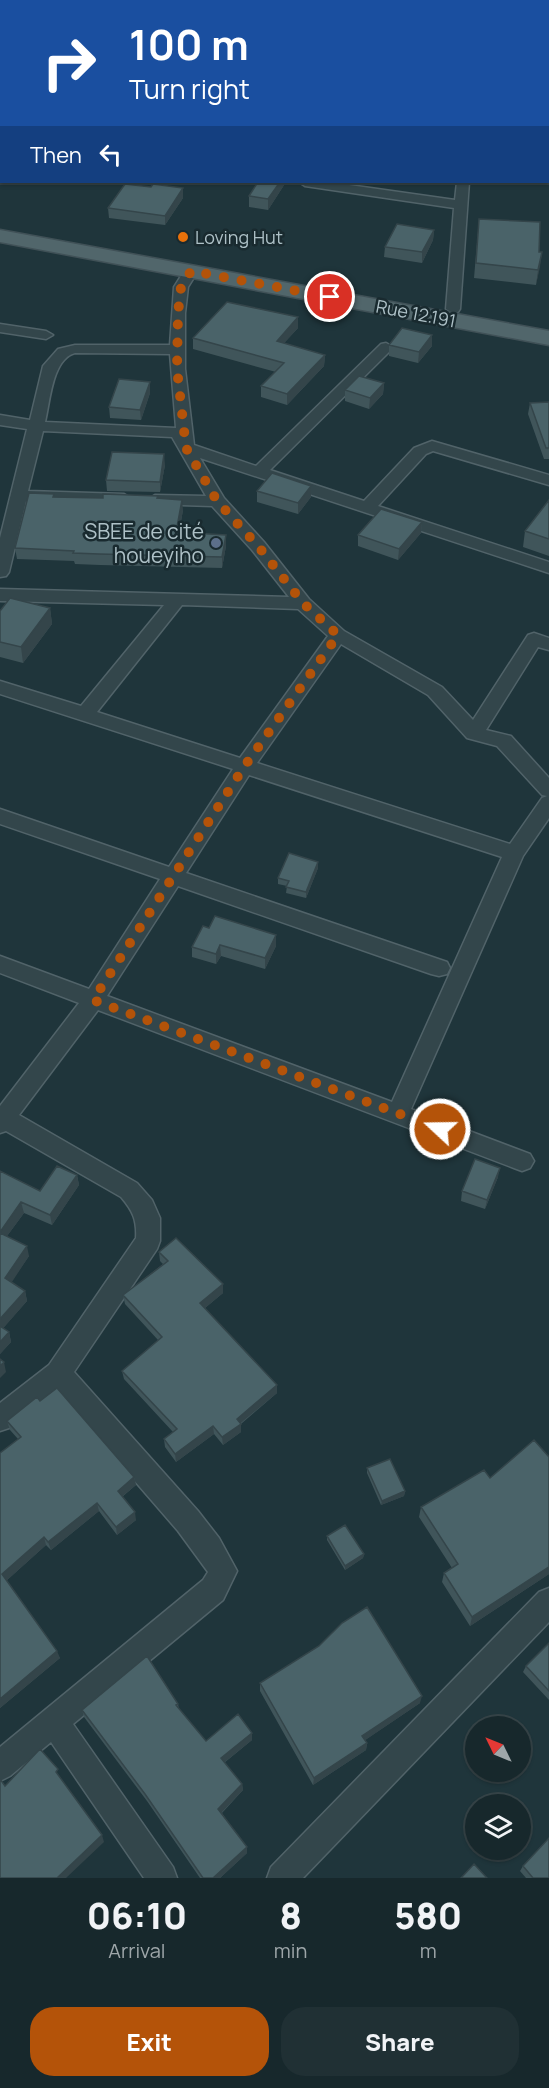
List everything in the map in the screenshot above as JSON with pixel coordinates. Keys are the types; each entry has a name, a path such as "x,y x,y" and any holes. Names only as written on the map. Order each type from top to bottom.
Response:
{"main road":[{"name":"Rue 12.191","path":"0,225 241,265 453,309 549,324"},
{"name":"Rue 12.191","path":"0,236 549,338"}],"street":[{"path":"312,183 460,205"},
{"path":"453,309 463,183"},
{"path":"186,448 177,350 181,287 191,271"},
{"path":"0,328 46,335"},
{"path":"259,472 386,347"},
{"path":"0,572 51,366 63,352 75,349 177,350"},
{"path":"0,420 35,426 177,433 217,501 258,546 303,603 338,635 435,691 474,733 504,741 549,790"},
{"path":"367,508 420,451 432,446 457,451 549,480"},
{"path":"186,448 549,568"},
{"path":"18,496 217,501"},
{"path":"0,595 303,603"},
{"path":"84,715 178,599"},
{"path":"0,1419 58,1373 148,1241 150,1221 141,1203 129,1190 2,1121 93,1000 175,877 244,767 338,635"},
{"path":"474,733 534,639 549,644"},
{"path":"0,687 513,854"},
{"path":"398,1113 513,854 549,803"},
{"path":"0,816 439,968"},
{"path":"0,964 522,1161"},
{"path":"0,1766 213,1590 223,1571 188,1521 58,1373"},
{"path":"282,1878 549,1602"},
{"path":"54,1721 162,1878"}],"building":[{"path":"257,183 279,183 268,199 249,196"},
{"path":"125,184 151,187 153,184 183,188 165,216 108,208"},
{"path":"479,219 540,222 539,252 542,252 538,270 476,263"},
{"path":"397,224 434,230 422,252 385,247"},
{"path":"227,302 298,317 277,341 325,355 287,394 261,386 284,363 193,338"},
{"path":"402,328 432,335 419,352 389,345"},
{"path":"359,376 384,383 370,398 345,390"},
{"path":"119,379 150,382 140,410 109,407"},
{"path":"549,402 549,448 546,448 530,403"},
{"path":"112,452 164,454 160,482 106,480"},
{"path":"272,473 311,486 298,503 257,491"},
{"path":"29,493 54,494 53,497 103,498 103,494 158,496 157,498 182,500 176,532 226,535 222,557 73,553 74,551 15,548"},
{"path":"549,500 549,539 525,531"},
{"path":"381,509 422,522 399,549 358,535"},
{"path":"10,598 50,608 21,647 0,642 0,611"},
{"path":"289,853 318,862 306,892 286,887 289,881 278,878"},
{"path":"215,916 276,935 265,958 220,945 216,954 192,947 203,926 209,928"},
{"path":"475,1159 500,1168 487,1200 462,1191"},
{"path":"57,1166 77,1175 50,1215 21,1202 0,1232 0,1171 40,1191"},
{"path":"0,1233 27,1246 5,1278 25,1291 0,1319"},
{"path":"176,1238 223,1284 200,1303 277,1385 237,1419 241,1424 222,1437 213,1426 175,1454 164,1439 177,1429 122,1371 162,1337 123,1295 168,1261 159,1252"},
{"path":"0,1326 9,1332 0,1342"},
{"path":"57,1388 134,1477 118,1491 135,1512 116,1527 97,1503 48,1542 44,1537 2,1574 57,1651 0,1699 0,1453 21,1437 7,1421 37,1397 40,1401"},
{"path":"534,1440 549,1457 549,1567 472,1617 444,1573 458,1564 421,1507 484,1470 490,1478"},
{"path":"390,1459 405,1491 382,1501 367,1468"},
{"path":"345,1525 364,1554 345,1566 327,1536"},
{"path":"367,1607 422,1696 362,1736 367,1743 314,1778 260,1683 319,1646 342,1623"},
{"path":"549,1643 549,1691 526,1666"},
{"path":"147,1656 178,1704 176,1705 206,1741 238,1714 252,1733 221,1758 242,1784 218,1809 247,1847 213,1878 203,1878 145,1794 82,1710"},
{"path":"40,1749 58,1769 56,1772 102,1835 57,1878 0,1878 0,1779 5,1786"},
{"path":"549,1838 549,1878 533,1878 523,1866"},
{"path":"474,1864 487,1878 461,1878"}],"place":[{"name":"Loving Hut","path":"183,237"},
{"name":"SBEE de cité houeyiho","path":"216,543"}],"route":[{"path":"330,297 191,271 181,287 177,369 186,448 217,501 258,546 303,603 338,635 244,767 175,877 93,1000 440,1129"}]}
